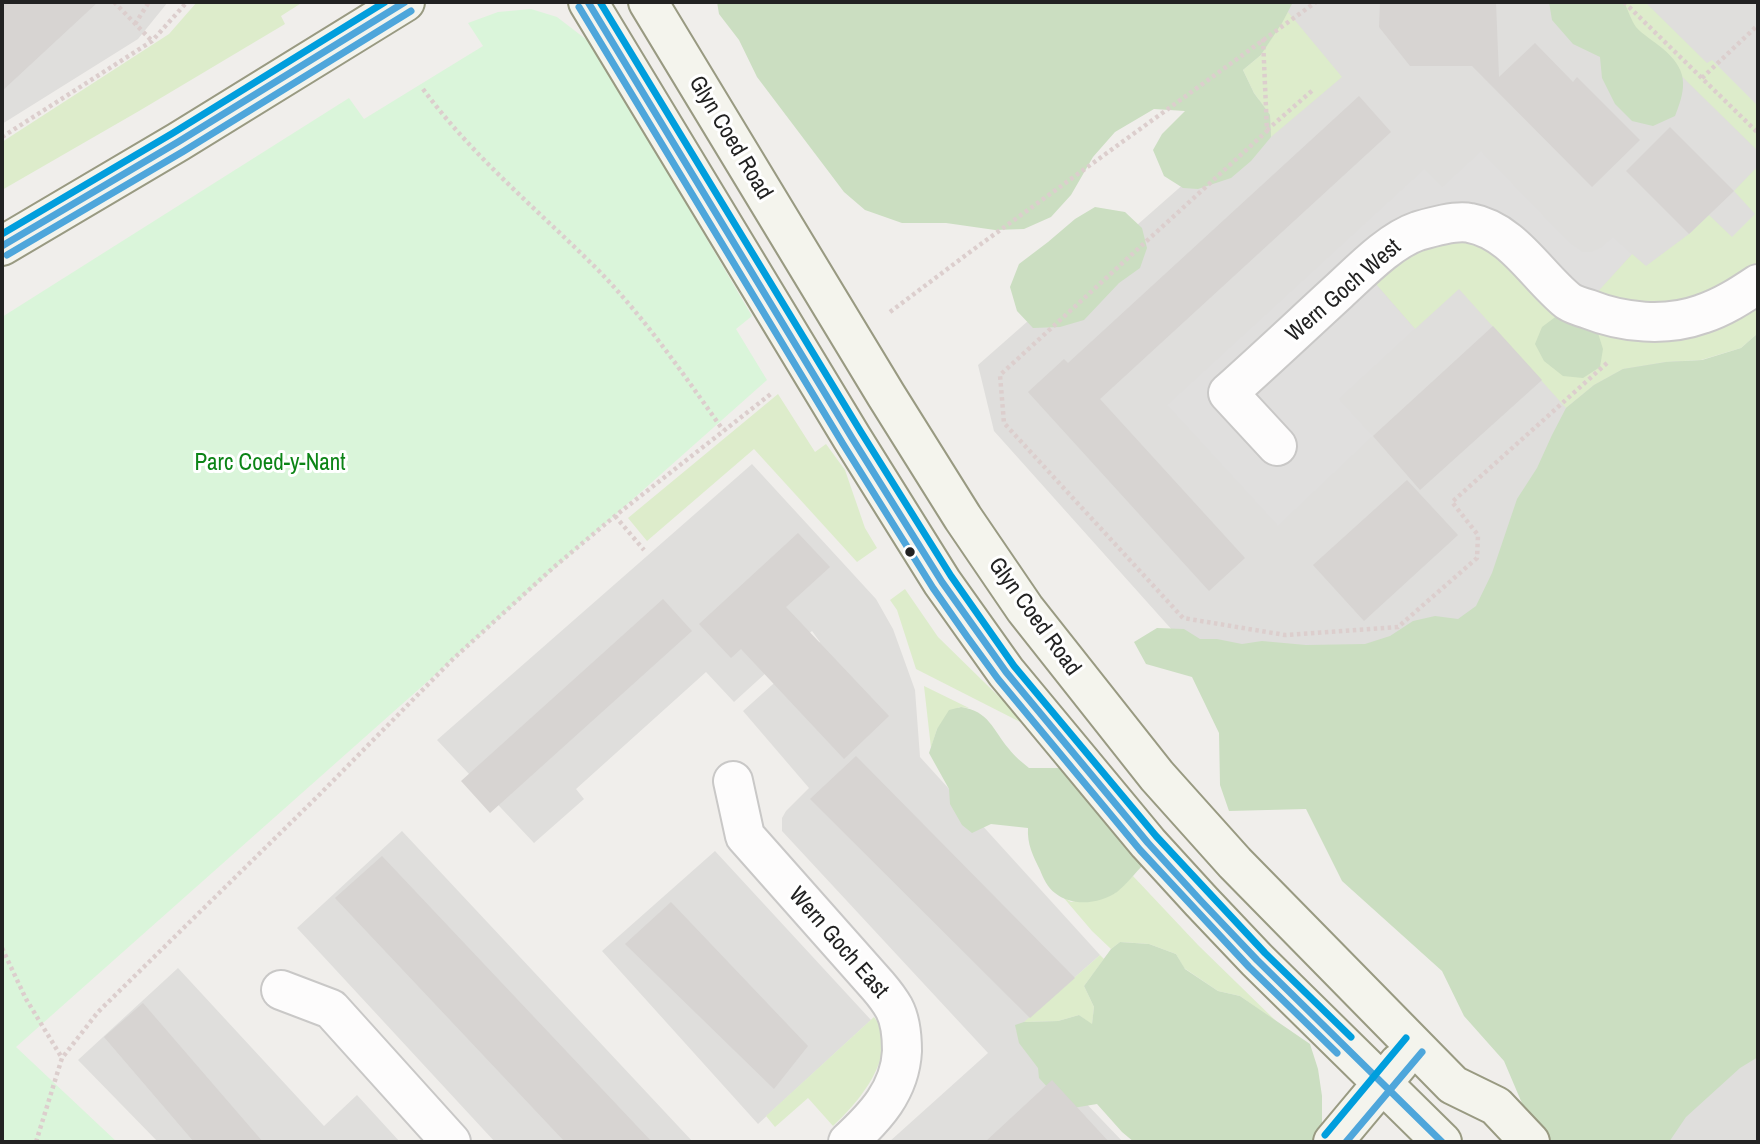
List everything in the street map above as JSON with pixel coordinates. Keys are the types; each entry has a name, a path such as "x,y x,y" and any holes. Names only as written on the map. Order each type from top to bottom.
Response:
{"street":[{"path":"2,246 178,142 405,2"},
{"path":"588,2 942,582 1006,672 1148,842 1257,960 1382,1083 1422,1136 1453,1085"},
{"name":"Glyn Coed Road","path":"648,2 886,395 963,518 1025,609 1157,776 1236,863 1453,1085 1496,1106 1530,1142"},
{"name":"Wern Goch West","path":"1277,446 1228,393 1363,269 1392,245 1415,232 1468,222 1494,231 1514,246 1544,279 1571,303 1604,316 1632,321 1670,321 1701,315 1731,302 1758,284"},
{"name":"Wern Goch East","path":"733,782 745,836 878,986 895,1010 902,1037 896,1082 887,1101 848,1142"},
{"path":"281,990 331,1009 451,1142"},
{"path":"1333,1142 1414,1045"}],"path":[{"path":"114,2 152,41"},
{"path":"135,24 149,2"},
{"path":"2,137 152,41 187,2"},
{"path":"887,314 1317,2"},
{"path":"1625,2 1758,133"},
{"path":"1702,78 1758,25"},
{"path":"423,89 473,150 598,270 633,308 723,430"},
{"path":"1267,131 1314,89"},
{"path":"36,1142 62,1058 98,1012 453,660 554,567 776,390"},
{"path":"615,516 644,550"},
{"path":"2,948 26,999 62,1058"}],"shaded area":[{"path":"2,2 168,2 138,39 2,124"},
{"path":"1280,2 1758,2 1758,260 1479,631 1271,681 1173,631 994,431 978,365 1253,123"},
{"path":"1481,151 1570,243 1583,252 1600,248 1613,237 1632,254 1583,308 1468,222 1363,270 1415,329 1339,399 1373,436 1278,526 1167,405 1424,169 1442,187"},
{"path":"752,464 876,599 893,629 915,690 920,757 1100,955 1016,1030 1123,1142 889,1142 988,1053 782,831 782,818 786,811 809,788 743,711 820,642 812,631 734,702 706,672 576,789 584,799 534,843 437,740"},
{"path":"402,831 693,1142 495,1142 297,928"},
{"path":"715,851 871,1020 758,1124 602,951"},
{"path":"178,968 324,1126 357,1095 400,1142 158,1142 78,1060"},
{"path":"1758,1042 1758,1142 1628,1142"}],"green space":[{"path":"197,2 303,2 281,16 285,24 2,190 2,142 169,34"},
{"path":"717,2 1293,2 1261,55 1243,70 1254,93 1270,115 1271,137 1251,161 1231,178 1198,189 1183,188 1164,176 1153,150 1162,134 1185,111 1154,109 1115,132 1093,157 1071,195 1051,217 1024,229 995,230 946,223 902,223 865,210 844,192 757,77 739,40 719,14"},
{"path":"1549,2 1624,2 1636,27 1671,56 1681,71 1682,96 1675,116 1653,126 1632,121 1615,104 1602,78 1600,57 1573,44 1552,20"},
{"path":"1606,2 1645,2 1707,63 1712,60 1758,106 1758,151"},
{"name":"Parc Coed-y-Nant","path":"531,9 557,17 587,40 606,67 752,316 736,329 767,380 16,1047 117,1142 2,1142 2,317 349,98 364,119 483,46 468,23 498,12"},
{"path":"1288,12 1342,77 1271,137 1270,115 1254,93 1243,70 1261,55"},
{"path":"1758,166 1758,333 1741,348 1701,360 1623,369 1594,385 1566,408 1459,289 1415,329 1363,269 1468,222 1583,307 1632,254 1646,266 1689,234 1709,215 1732,237 1755,214 1734,191"},
{"path":"1095,207 1125,212 1142,228 1147,248 1140,268 1119,283 1084,320 1060,327 1033,328 1017,311 1010,287 1019,264 1075,219"},
{"path":"1562,312 1597,330 1603,349 1600,367 1583,378 1563,376 1544,361 1535,344 1542,327"},
{"path":"1758,333 1758,1057 1740,1068 1686,1117 1669,1142 1550,1142 1524,1108 1504,1061 1464,1016 1442,971 1342,881 1306,809 1229,811 1220,785 1219,733 1192,677 1146,664 1134,642 1157,628 1184,629 1200,639 1242,644 1262,641 1306,645 1365,644 1390,636 1413,621 1435,616 1458,619 1476,606 1492,573 1517,499 1537,468 1566,408 1594,385 1623,369 1702,360 1741,348"},
{"path":"778,394 815,452 826,444 845,470 865,528 877,548 857,562 754,449 647,541 628,518"},
{"path":"905,589 938,637 1030,727 916,669 897,610 890,600"},
{"path":"924,686 969,708 959,707 937,729 931,748"},
{"path":"961,707 978,713 990,722 1011,752 1029,768 1075,768 1144,864 1121,889 1094,901 1069,900 1055,893 1043,876 1031,850 1028,828 991,824 972,833 962,825 950,804 949,789 929,753 937,729 949,710"},
{"path":"1133,876 1198,945 1277,1022 1240,996 1218,991 1184,968 1176,954 1149,944 1120,942 1111,949 1063,897 1071,902 1115,893"},
{"path":"1120,942 1149,944 1176,954 1185,969 1218,991 1240,996 1310,1044 1318,1069 1322,1096 1322,1125 1312,1142 1134,1142 1097,1104 1073,1108 1061,1102 1039,1078 1038,1068 1019,1043 1015,1025 1024,1022 1058,1021 1079,1015 1092,1024 1094,1007 1084,986 1111,949"},
{"path":"1100,955 1104,959 1084,986 1094,1007 1092,1025 1079,1015 1058,1021 1024,1022"},
{"path":"874,1017 882,1031 881,1057 861,1096 833,1126 808,1098 775,1127 766,1116"}],"building":[{"path":"2,2 98,2 2,91"},
{"path":"1380,2 1496,2 1499,77 1535,43 1573,82 1577,77 1640,140 1592,187 1472,66 1410,66 1379,27"},
{"path":"1359,96 1391,132 1100,399 1245,558 1209,591 1028,392 1064,359 1068,363"},
{"path":"1670,127 1734,191 1689,234 1626,171"},
{"path":"1493,326 1542,380 1420,490 1373,436"},
{"path":"1407,480 1458,535 1364,621 1313,565"},
{"path":"798,533 830,567 786,607 889,716 844,759 741,649 731,658 699,624"},
{"path":"663,599 692,631 490,813 461,781"},
{"path":"856,756 1075,978 1030,1018 810,799"},
{"path":"382,856 652,1142 565,1142 335,898"},
{"path":"671,902 808,1046 774,1089 625,944"},
{"path":"143,1003 263,1142 194,1142 104,1037"},
{"path":"1052,1080 1109,1142 985,1142"}],"transit line":[{"path":"2,234 173,133 385,2"},
{"path":"2,246 178,142 405,2"},
{"path":"588,2 852,438 942,582 1006,672 1148,843 1201,901 1257,960 1442,1142"},
{"path":"600,2 861,432 951,576 1014,666 1156,836 1265,953 1351,1037"},
{"path":"579,7 843,444 933,588 968,638 998,679 1140,850 1249,967 1337,1053"},
{"path":"7,255 184,151 411,11"},
{"path":"1325,1135 1406,1038"},
{"path":"1346,1142 1422,1052"}]}
